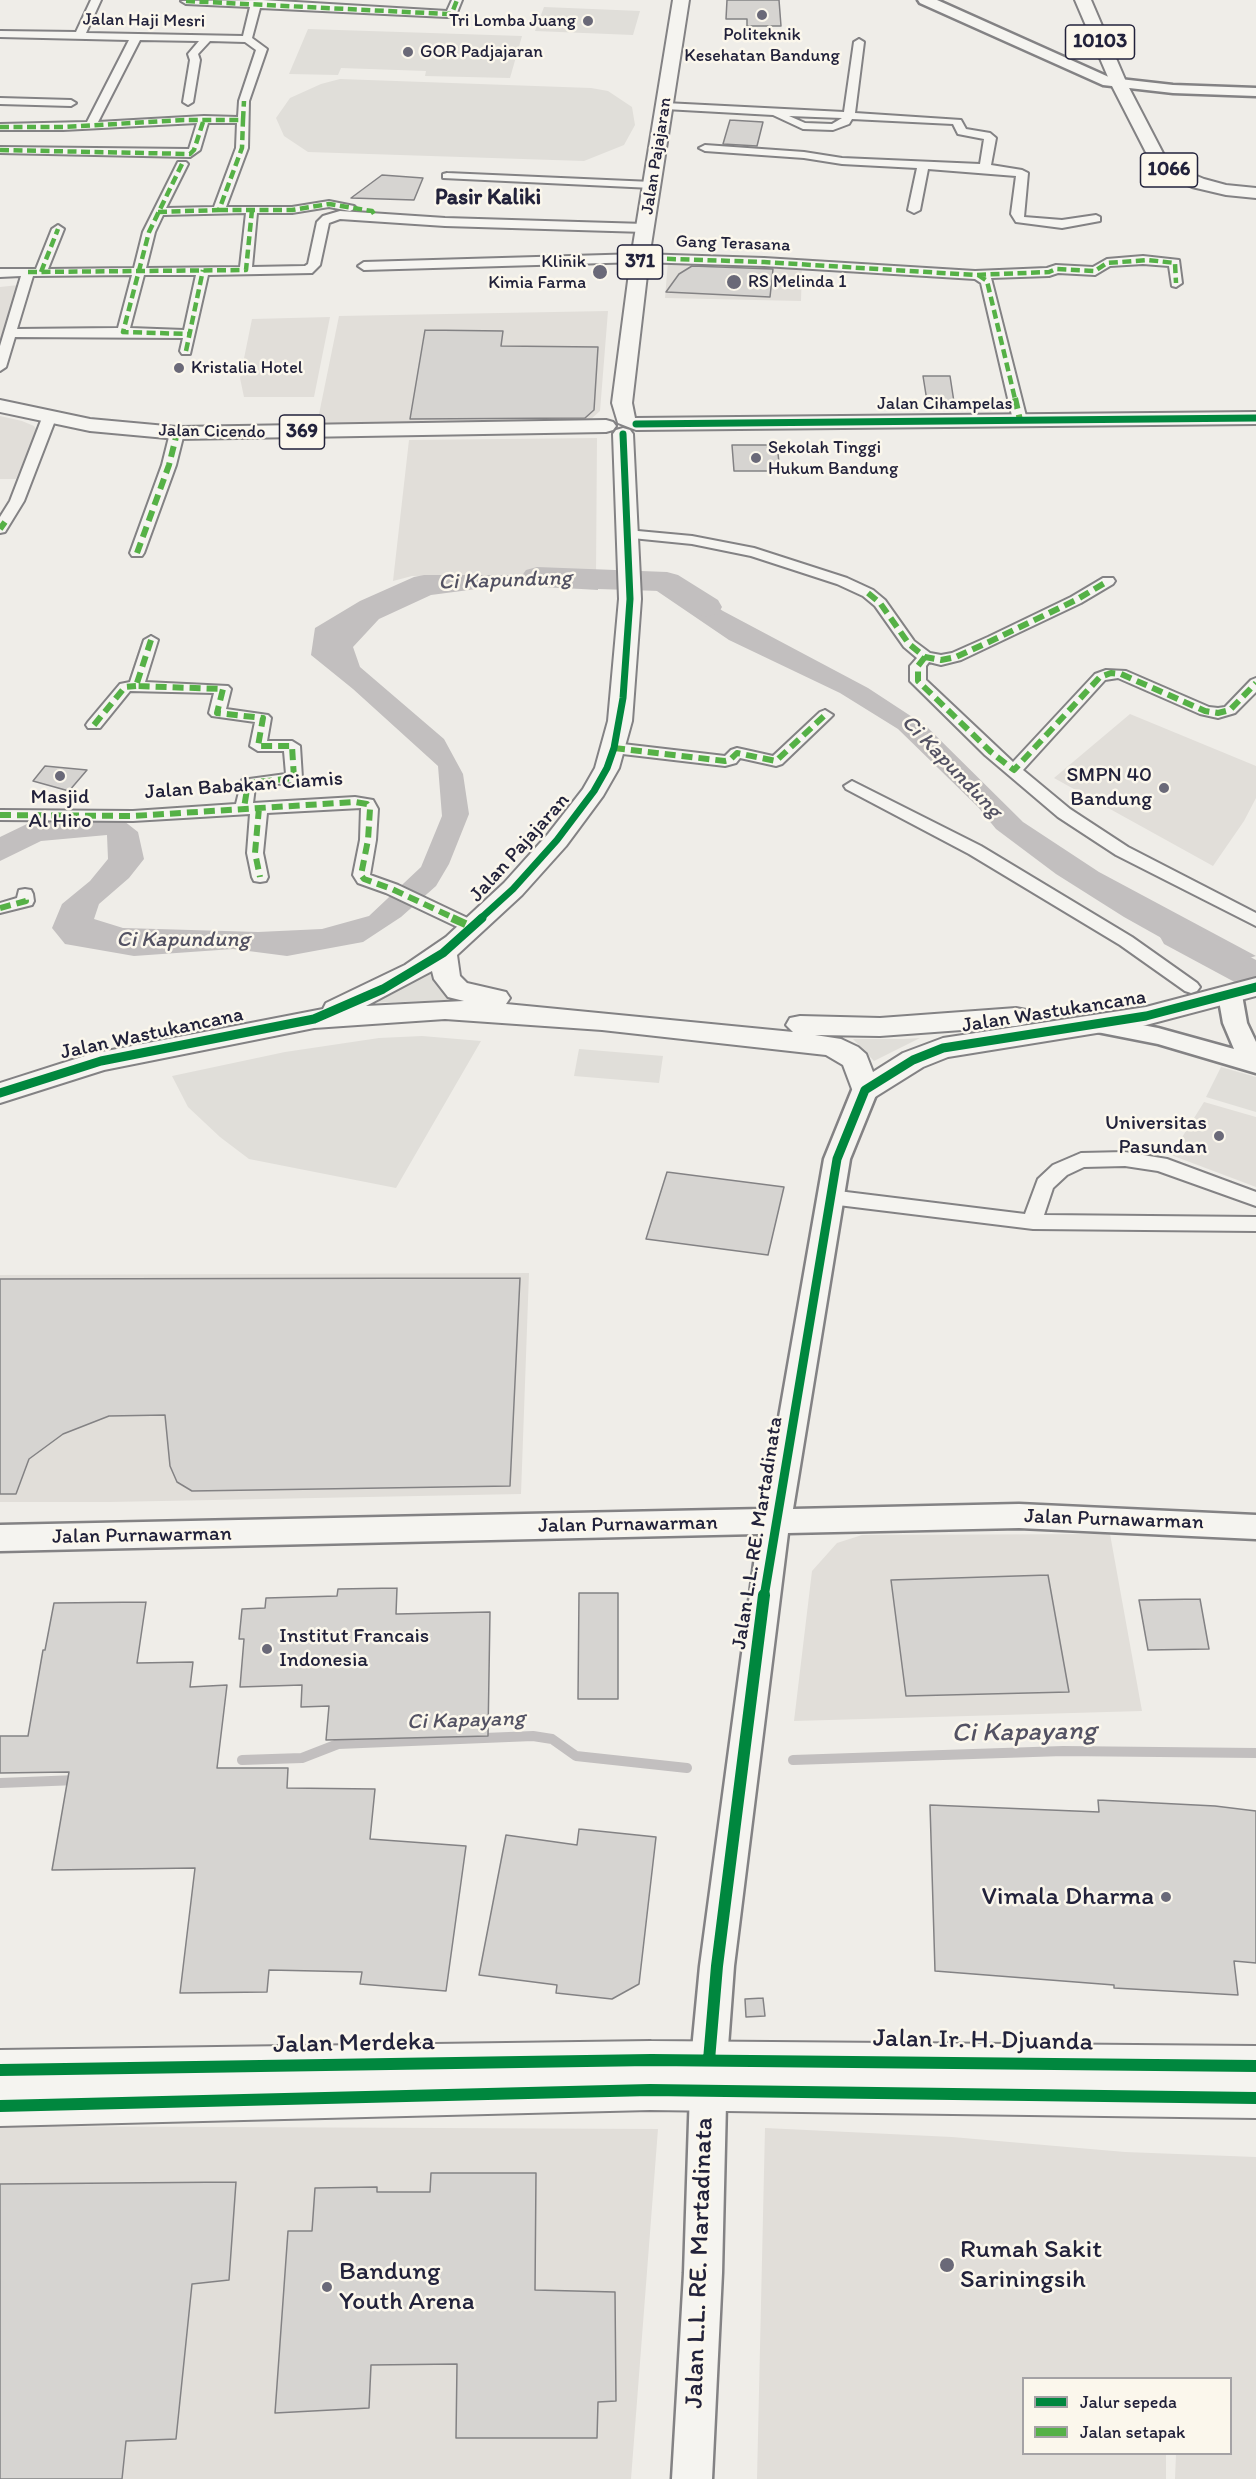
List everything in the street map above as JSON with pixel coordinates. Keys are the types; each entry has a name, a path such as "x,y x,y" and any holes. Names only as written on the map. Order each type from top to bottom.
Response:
{"main road":[{"name":"Jalan Pajajaran","path":"314,1018 383,988 443,953 513,889 557,840 594,791 607,768 614,748 623,698 630,599 622,403 640,258 681,0"},
{"path":"925,0 1097,79 1119,84 1173,89 1256,92"},
{"name":"10103","path":"1083,0 1119,84"},
{"path":"1072,68 1094,71 1112,66"},
{"name":"1066","path":"1119,84 1156,157 1167,169 1198,183 1254,200"},
{"path":"1127,100 1146,93 1173,89"},
{"name":"Jalan Cicendo","path":"0,406 49,417 129,430 177,433 623,426"},
{"name":"Jalan Cihampelas","path":"623,426 1255,418"},
{"name":"Jalan Wastukancana","path":"443,953 447,980 458,991 478,996 630,1011 824,1026 880,1027 1101,1025 1146,1016 1235,989 1256,967"},
{"name":"Jalan Wastukancana","path":"0,1093 101,1061 314,1018 408,1011 484,1011 802,1041 831,1046 848,1054 856,1061 865,1090 913,1060 943,1048 1024,1026 1191,987 1235,989"},
{"path":"1235,989 1235,1023 1245,1046 1256,1061"},
{"path":"1101,1025 1158,1036 1256,1061"},
{"name":"Jalan L.L. RE. Martadinata","path":"692,2479 703,2273 708,2076 717,1966 775,1521 784,1483 837,1159 865,1090"},
{"name":"Jalan Purnawarman","path":"0,1538 1019,1516 1121,1518 1256,1527"},
{"name":"Jalan Ir. H. Djuanda","path":"708,2076 1256,2066"},
{"name":"Jalan Merdeka","path":"0,2070 708,2076"},
{"path":"0,2106 650,2090 708,2076 1256,2098"}],"street":[{"path":"79,36 96,0"},
{"path":"186,1 256,2 335,7 353,4 447,14 452,13 458,0"},
{"path":"219,210 242,148 244,101 253,69 262,49 248,39 256,2"},
{"name":"Jalan Haji Mesri","path":"0,34 248,39"},
{"path":"92,122 136,37"},
{"path":"188,102 195,60 193,54 207,39"},
{"path":"830,142 849,115 859,42"},
{"path":"0,101 71,103"},
{"path":"665,105 957,122 962,132 990,136 985,168"},
{"path":"771,110 789,139"},
{"path":"0,127 74,127 204,119 243,120"},
{"path":"0,150 186,154 195,150 204,119"},
{"path":"789,139 830,142"},
{"path":"705,148 789,139 830,142 923,165 985,168 1022,173 1017,214 1020,220 1062,224 1096,219"},
{"path":"123,332 149,232 182,164"},
{"path":"914,210 923,165"},
{"path":"447,176 652,185"},
{"path":"158,212 292,210 329,204 372,211 376,217"},
{"path":"246,270 252,210"},
{"path":"0,273 308,270 314,265 323,222 327,218 340,215 445,222 645,228"},
{"path":"0,367 10,333 34,272 58,229"},
{"name":"Gang Terasana","path":"364,266 640,258 825,266 983,278 1049,272 1056,269 1095,271 1107,264 1143,260 1175,263 1176,283"},
{"path":"186,351 203,270"},
{"path":"983,278 1020,420"},
{"path":"10,333 189,333"},
{"path":"0,529 17,501 49,417"},
{"path":"137,553 169,465 177,433"},
{"path":"627,534 723,545 784,560 842,581 868,593 880,603 909,644 925,657 941,660 956,657 1076,600 1108,581"},
{"path":"136,686 151,640"},
{"path":"925,657 918,666 918,681 992,752 1064,813 1122,851 1256,920"},
{"path":"1014,770 1100,677 1105,675 1120,674 1205,711 1218,713 1230,710 1256,683"},
{"path":"94,725 125,687 136,686 223,689 217,713 263,718 258,746 292,746 294,778 248,783 255,853 260,877"},
{"path":"614,748 725,761 730,760 737,753 777,761 825,715"},
{"path":"852,786 975,850 1126,941 1191,987"},
{"name":"Jalan Babakan Ciamis","path":"0,815 133,816 355,802 367,804 370,809 368,840 361,875 364,879 392,889 472,927"},
{"path":"0,909 26,901 25,894"},
{"path":"1033,1222 1037,1203 1045,1184 1060,1170 1081,1160 1125,1158 1160,1164 1256,1199"},
{"path":"830,1197 1033,1222 1256,1224"}],"shaded area":[{"name":"Tri Lomba Juang","path":"544,7 640,11 633,35 535,31"},
{"name":"GOR Padjajaran","path":"308,29 522,36 510,78 425,76 426,71 341,68 338,75 289,74"},
{"path":"340,79 591,88 608,91 632,107 635,125 624,145 584,161 308,152 284,136 276,118 290,98 321,84"},
{"name":"RS Melinda 1","path":"668,261 802,266 801,301 665,298"},
{"path":"19,285 0,352 0,287"},
{"path":"608,311 600,411 590,420 317,424 339,316"},
{"path":"330,317 314,397 244,397 240,378 252,319"},
{"path":"0,416 22,421 34,426 37,430 16,479 0,479"},
{"path":"597,438 596,574 412,576 393,581 409,440"},
{"name":"SMPN 40 Bandung","path":"1130,714 1256,766 1256,798 1244,821 1213,866 1054,778"},
{"path":"438,964 463,1000 372,1003"},
{"path":"422,1036 481,1041 396,1188 249,1159 220,1137 188,1107 172,1076 285,1052 379,1038"},
{"path":"920,1038 874,1061 853,1039 903,1039"},
{"path":"579,1049 663,1056 659,1083 574,1076"},
{"path":"1221,1067 1256,1077 1256,1112 1206,1097"},
{"name":"Universitas Pasundan","path":"1204,1102 1256,1117 1256,1187 1171,1155"},
{"path":"529,1273 521,1494 0,1502 0,1275"},
{"path":"1110,1534 1142,1711 794,1721 812,1571 837,1543 862,1535"},
{"path":"0,2126 658,2129 631,2479 0,2479"},
{"name":"Rumah Sakit Sariningsih","path":"765,2128 952,2137 1125,2152 1256,2157 1256,2479 1175,2479 1176,2455 1232,2455 1232,2377 1022,2377 1022,2455 1166,2455 1166,2479 757,2479"}],"water":[{"path":"652,574 683,585 723,611 868,688 926,726 1023,822 1099,872 1256,956 1215,968 1124,917 1056,874 996,829 978,807 898,729 840,693 729,640 654,589"},
{"path":"424,575 597,575 598,590 531,586 484,588 431,595 379,619 353,647 360,667 444,739 463,774 469,814 449,864 436,886 401,917 363,942 287,956 233,949 134,956 65,944 52,928 62,904 90,881 108,859 107,835 41,841 0,861 0,837 29,823 84,816 124,821 138,832 144,859 129,878 99,904 94,919 123,928 258,932 322,929 369,916 421,867 442,816 438,766 353,689 311,655 315,628 360,601 414,577"}],"building":[{"name":"Politeknik Kesehatan Bandung","path":"727,0 779,0 781,26 747,26 747,19 726,19"},
{"path":"730,120 763,122 757,146 723,144"},
{"path":"382,175 423,178 414,200 351,198"},
{"name":"RS Melinda 1","path":"692,266 773,269 770,297 666,292 679,274"},
{"path":"425,330 503,331 501,346 598,347 594,410 585,418 410,419"},
{"path":"923,376 950,376 954,402 927,401"},
{"name":"Sekolah Tinggi Hukum Bandung","path":"732,445 777,445 780,471 734,471"},
{"name":"Masjid Al Hiro","path":"45,766 87,770 69,791 33,781"},
{"path":"667,1172 784,1187 768,1255 646,1239"},
{"path":"520,1278 510,1486 192,1491 177,1482 170,1466 165,1415 109,1416 63,1434 29,1459 16,1494 0,1494 0,1279"},
{"path":"1048,1575 1069,1692 906,1696 891,1580"},
{"path":"397,1588 396,1614 490,1612 488,1736 326,1740 329,1706 301,1707 302,1685 240,1687 244,1639 239,1639 242,1609 265,1608 266,1598 337,1596 338,1589"},
{"path":"579,1593 618,1593 618,1699 578,1699"},
{"path":"1200,1599 1209,1649 1148,1650 1139,1600"},
{"path":"146,1602 137,1663 193,1662 190,1687 227,1685 217,1768 288,1768 287,1788 375,1789 370,1839 466,1846 446,1991 360,1984 362,1972 269,1970 267,1992 180,1993 195,1868 52,1870 69,1772 0,1773 0,1736 28,1736 54,1603"},
{"path":"1098,1800 1215,1806 1256,1811 1256,1963 1234,1961 1238,1995 1114,1988 1114,1985 935,1971 930,1805 1099,1812"},
{"path":"579,1829 656,1837 639,1984 612,1999 556,1993 557,1985 479,1975 506,1835 577,1845"},
{"path":"763,1998 765,2016 746,2017 745,1999"},
{"path":"431,2173 536,2173 535,2290 615,2292 616,2401 598,2402 597,2438 456,2438 457,2364 371,2365 369,2408 275,2413 288,2231 312,2231 315,2188 377,2187 377,2192 430,2192"},
{"path":"236,2182 229,2280 192,2284 176,2439 126,2441 122,2479 0,2479 0,2184"}],"waterway":[{"name":"Ci Kapundung","path":"537,577 667,582 706,607"},
{"name":"Ci Kapundung","path":"1178,935 1256,977"},
{"name":"Ci Kapayang","path":"242,1760 302,1758 338,1744 533,1736 552,1739 576,1756 687,1768"},
{"name":"Ci Kapayang","path":"793,1760 1063,1751 1256,1753"},
{"name":"Ci Kapayang","path":"0,1783 77,1780"}],"marked path":[{"path":"186,1 447,14 452,13 457,0"},
{"path":"0,127 63,127 184,120 243,120 244,101"},
{"path":"0,150 190,154 194,150 204,119"},
{"path":"158,212 219,210 242,148 243,120"},
{"path":"182,164 149,232 123,332 189,334"},
{"path":"219,210 292,210 329,204 372,211 376,217"},
{"path":"28,272 246,270 252,210"},
{"path":"41,272 58,229"},
{"path":"640,258 764,262 975,275 1049,272 1056,269 1095,271 1107,263 1148,260 1175,263 1176,283"},
{"path":"186,351 203,270"},
{"path":"978,275 987,281 1020,420"},
{"path":"137,553 169,465 177,433"},
{"path":"0,529 5,522"},
{"path":"868,593 880,603 909,644 925,657 941,660 956,657 993,640 1076,600 1108,581"},
{"path":"151,640 136,686 223,689 217,713 263,718 258,746 292,746 294,778 248,783 244,808"},
{"path":"925,657 918,666 918,681 991,752 1014,770 1100,677 1111,673 1121,674 1205,711 1218,713 1230,710 1256,683"},
{"path":"94,725 125,687 136,686"},
{"path":"614,748 725,761 730,760 737,753 776,761 825,715"},
{"path":"0,815 133,816 355,802 367,804 370,809 368,840 361,875 364,879 392,889 472,927"},
{"path":"259,808 255,853 260,877"},
{"path":"0,908 26,901 25,894"}],"cycle path":[{"path":"636,424 1256,418"},
{"path":"0,1093 101,1061 314,1019 383,989 443,953 513,889 557,840 594,791 607,768 614,748 623,698 630,599 623,434"},
{"path":"709,2060 717,1966 767,1572 784,1483 837,1159 865,1090 913,1060 943,1048 1146,1016 1256,987"},
{"path":"0,2070 651,2060 1256,2066"},
{"path":"0,2106 650,2090 1256,2098"}],"place":[{"name":"Politeknik Kesehatan Bandung","path":"762,15"},
{"name":"Tri Lomba Juang","path":"588,21"},
{"name":"GOR Padjajaran","path":"408,52"},
{"name":"Klinik Kimia Farma","path":"600,272"},
{"name":"RS Melinda 1","path":"734,282"},
{"name":"Kristalia Hotel","path":"179,368"},
{"name":"Sekolah Tinggi Hukum Bandung","path":"756,458"},
{"name":"Masjid Al Hiro","path":"60,776"},
{"name":"SMPN 40 Bandung","path":"1164,788"},
{"name":"Universitas Pasundan","path":"1219,1136"},
{"name":"Institut Francais Indonesia","path":"267,1649"},
{"name":"Vimala Dharma","path":"1166,1897"},
{"name":"Rumah Sakit Sariningsih","path":"947,2265"},
{"name":"Bandung Youth Arena","path":"327,2287"}],"district":[{"name":"Pasir Kaliki","path":"488,198"}]}
